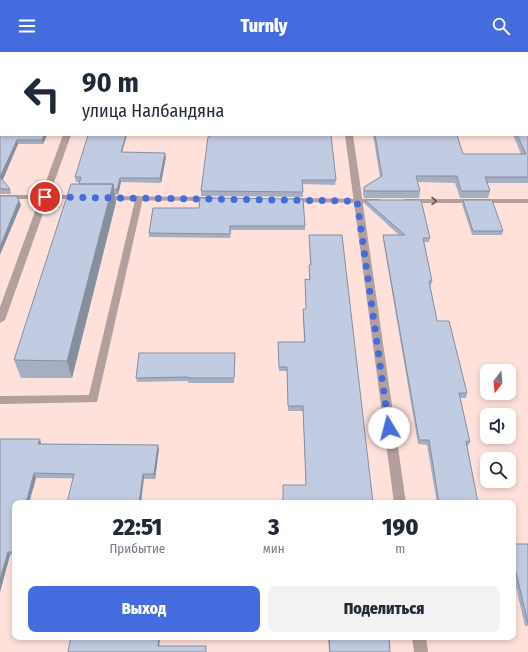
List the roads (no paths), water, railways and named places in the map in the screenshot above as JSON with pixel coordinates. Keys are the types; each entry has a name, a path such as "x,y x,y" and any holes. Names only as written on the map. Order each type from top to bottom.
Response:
{"street":[{"path":"0,320 67,136"},
{"path":"349,136 400,500"},
{"path":"0,197 225,199"},
{"path":"0,400 93,399 139,198"},
{"path":"279,200 528,201"},
{"path":"419,640 421,652"}]}
